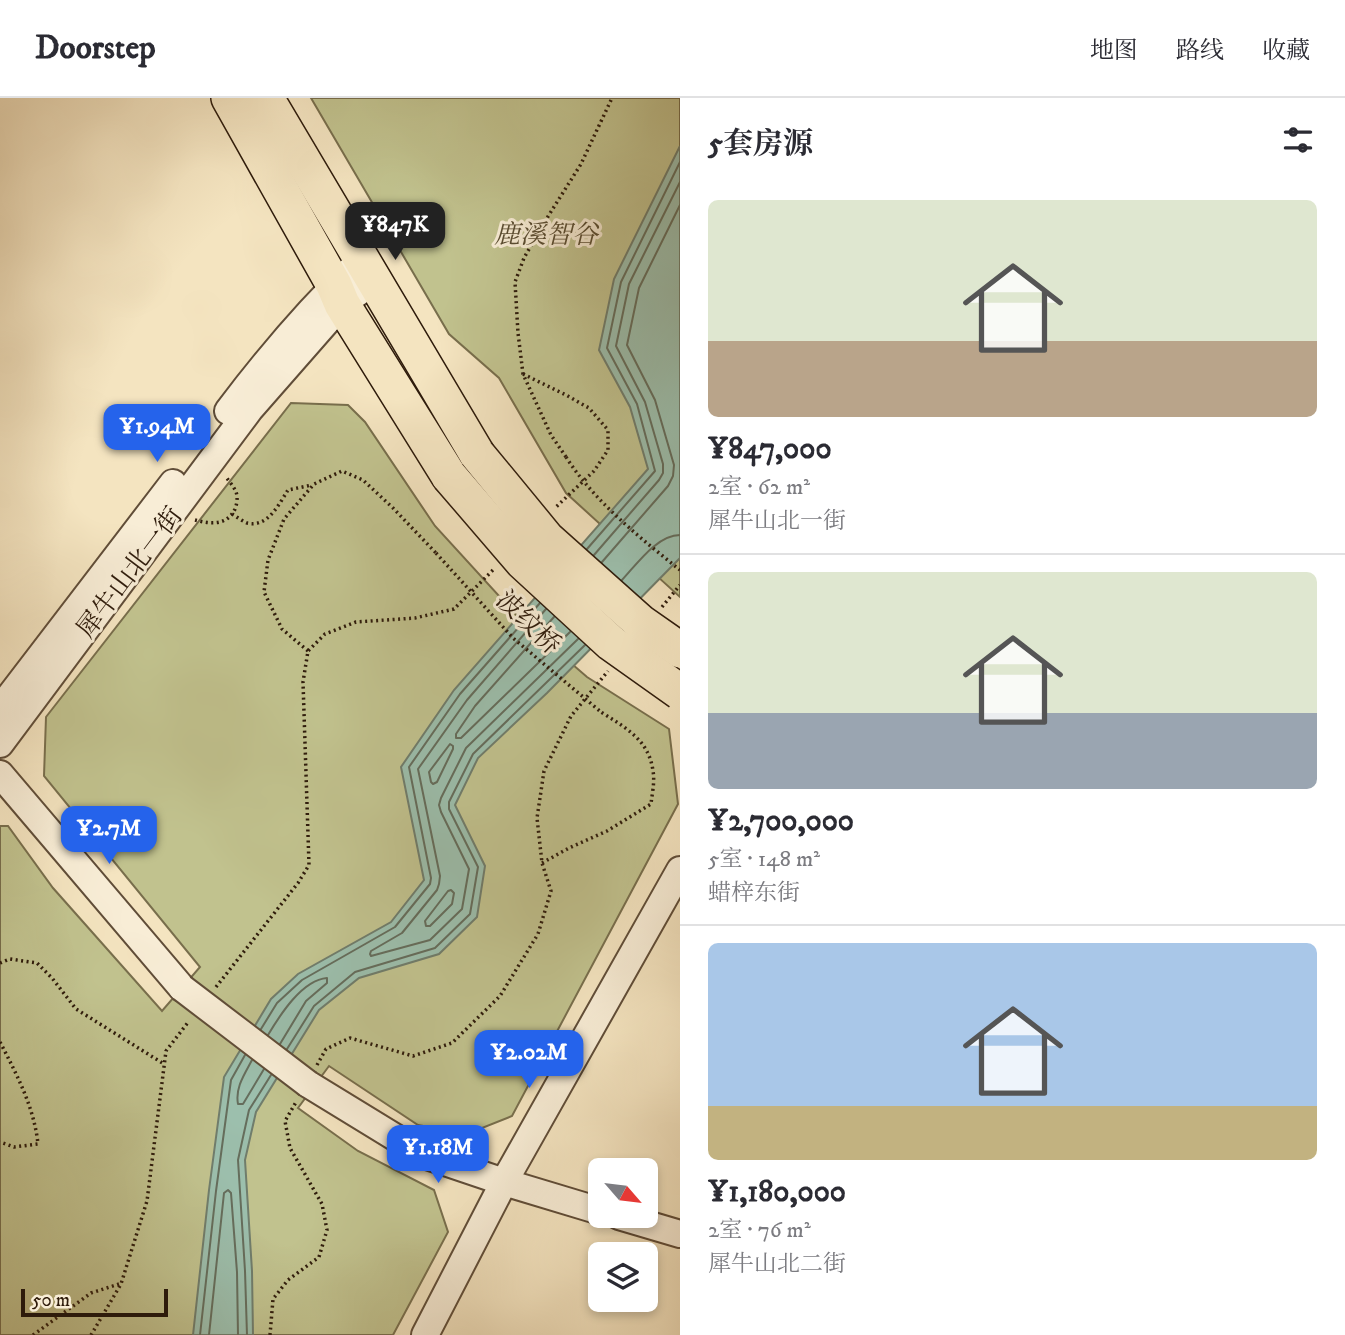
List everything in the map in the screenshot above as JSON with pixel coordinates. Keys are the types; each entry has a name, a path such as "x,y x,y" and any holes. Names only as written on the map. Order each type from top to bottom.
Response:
{"main road":[{"path":"229,98 338,295 449,476 523,562 611,643 680,692"},
{"path":"266,98 477,454 547,539 640,622 680,650"}],"street":[{"name":"犀牛山北一街","path":"0,709 256,374 367,270"},
{"name":"犀牛山北一街","path":"0,744 338,295"},
{"path":"0,774 182,988 306,1085 424,1155 588,1207"},
{"path":"425,1335 504,1182 680,870"},
{"path":"658,1227 680,1234"}],"path":[{"path":"612,98 581,164 524,258 515,282 523,374 551,436 579,478 641,538 680,569"},
{"path":"523,374 589,408 608,430 608,450 594,471 556,507"},
{"name":"波纹桥","path":"232,514 247,523 260,523 271,516 288,490 314,484 342,471 363,480 436,553 513,638 647,748 654,773 650,804 607,831 542,863"},
{"path":"194,520 211,524 223,522 232,514 237,504 236,492 226,477"},
{"path":"308,651 282,629 264,592 268,560 284,519 314,484"},
{"path":"215,988 298,883 309,864 303,682 308,651 325,634 356,622 415,618 454,609 500,563"},
{"path":"655,615 680,585"},
{"path":"270,1335 273,1299 288,1280 319,1258 327,1230 321,1204 290,1148 285,1121 326,1049 350,1038 413,1056 452,1042 500,996 538,934 551,891 542,863 537,818 544,771 571,716 613,666"},
{"path":"0,962 10,959 37,963 76,1009 164,1064"},
{"path":"91,1335 121,1284 147,1201 166,1051 191,1019"},
{"path":"0,1042 22,1083 36,1126 38,1144 14,1147 0,1142"},
{"path":"33,1335 91,1293 121,1284"}],"green space":[{"name":"鹿溪智谷","path":"311,98 680,98 680,597 566,493 499,378 449,334"},
{"path":"291,403 348,405 365,422 435,526 520,619 587,677 669,729 678,804 512,1116 467,1134 418,1125 329,1066 298,1108 358,1151 434,1190 448,1232 393,1335 0,1335 0,826 8,826 53,888 162,1011 200,967 44,776 46,717"}],"water":[{"path":"680,146 680,558 547,693 478,758 455,805 485,866 477,917 439,954 359,978 319,1010 256,1112 245,1160 253,1335 193,1335 224,1077 271,999 298,974 391,922 424,880 401,767 454,690 648,469 630,407 599,350 614,279"}]}
